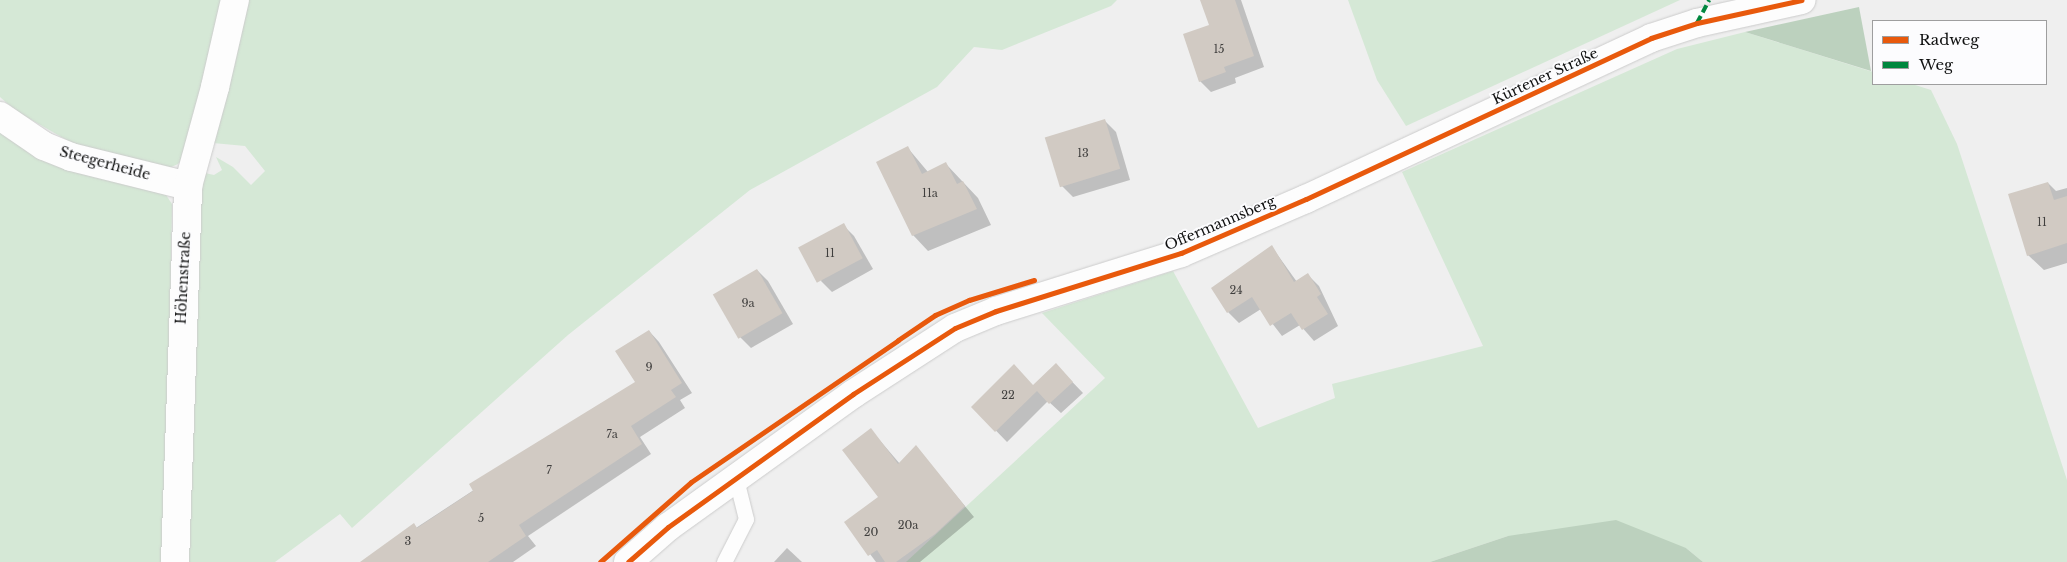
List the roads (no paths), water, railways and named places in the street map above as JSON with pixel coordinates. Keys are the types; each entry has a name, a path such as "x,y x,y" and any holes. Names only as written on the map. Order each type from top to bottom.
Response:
{"street":[{"name":"Höhenstraße","path":"175,562 188,186 213,96 234,0"},
{"name":"Kürtener Straße","path":"1306,199 1651,38 1697,23 1802,0"},
{"name":"Steegerheide","path":"0,116 44,146 71,157 188,186"},
{"name":"Offermannsberg","path":"628,562 668,527 853,394 955,328 996,311 1172,256 1306,199"}],"lane":[{"path":"724,562 746,519 736,479"}]}
